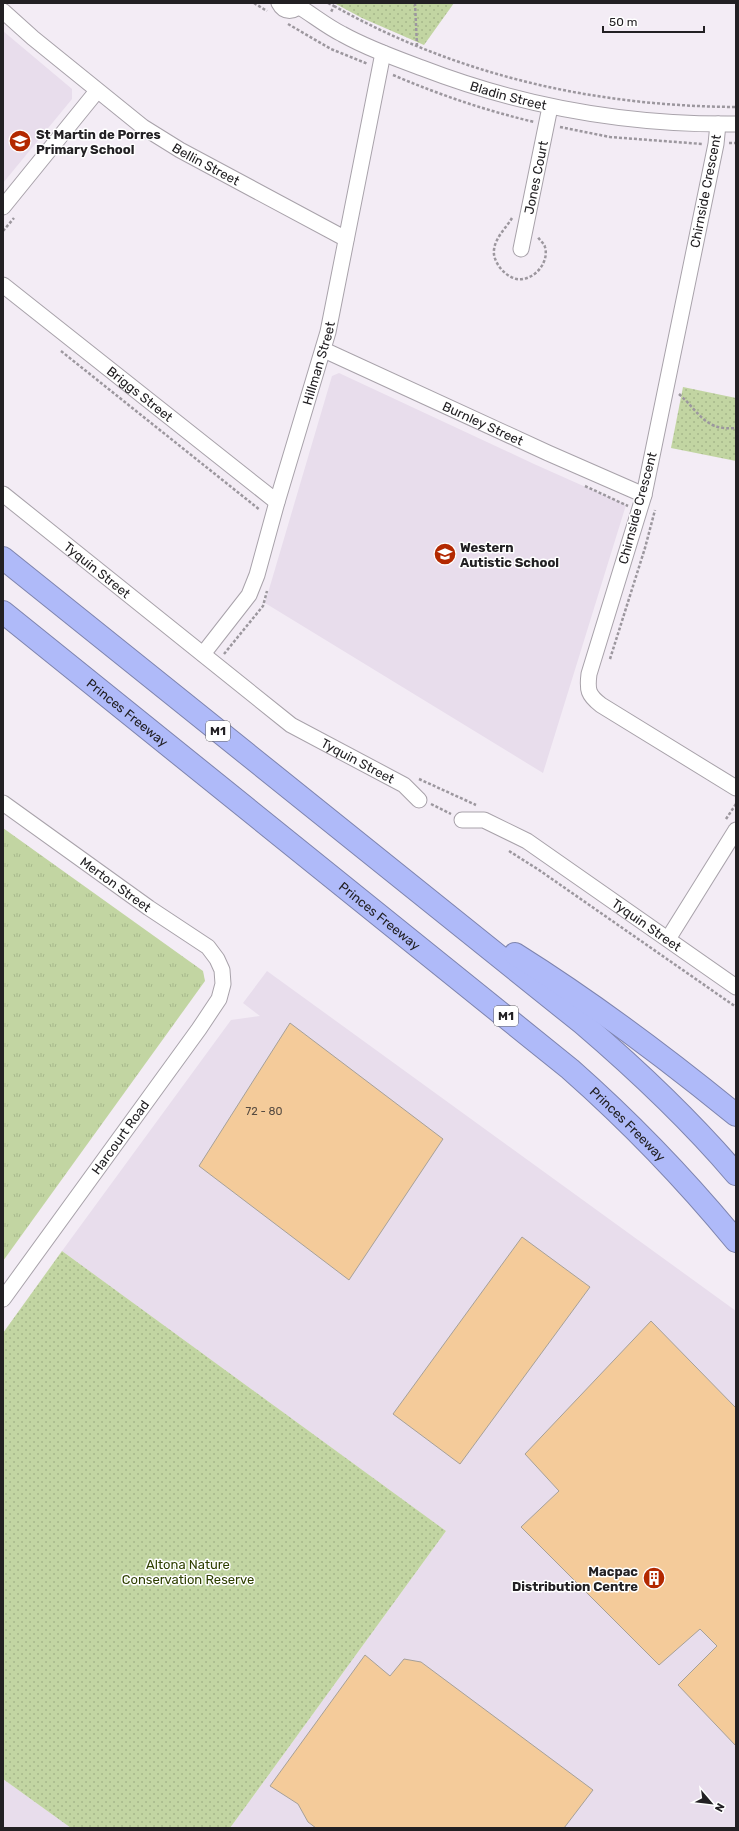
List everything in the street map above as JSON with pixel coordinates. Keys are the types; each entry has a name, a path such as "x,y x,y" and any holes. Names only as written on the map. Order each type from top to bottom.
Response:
{"highway":[{"name":"M1","path":"3,558 609,1046 684,1118 736,1174"},
{"name":"Princes Freeway","path":"3,612 570,1069 659,1152 736,1241"},
{"path":"433,903 567,986 647,1043 736,1115"}],"street":[{"path":"279,3 286,10 293,10 299,4"},
{"name":"Bladin Street","path":"299,4 340,33 383,53 460,83 550,107 634,120 736,124"},
{"name":"Bellin Street","path":"3,11 32,38 132,120 158,137 346,239"},
{"name":"Hillman Street","path":"206,650 249,595 257,575 272,498 324,350 383,53"},
{"path":"3,207 97,91"},
{"name":"Jones Court","path":"522,249 550,107"},
{"name":"Chirnside Crescent","path":"718,124 716,144 644,495 589,674 588,691 593,699 601,705 732,794"},
{"name":"Briggs Street","path":"3,285 272,498"},
{"name":"Burnley Street","path":"324,350 548,453 644,495"},
{"name":"Tyquin Street","path":"3,494 206,650 291,725 404,785 419,800"},
{"name":"Merton Street","path":"3,803 149,908 208,947 218,959 222,970"},
{"name":"Tyquin Street","path":"462,820 484,820 527,841 736,987"},
{"path":"668,939 736,830"},
{"name":"Harcourt Road","path":"3,1299 219,999 223,984 222,970"}],"path":[{"path":"416,3 417,46"},
{"path":"334,6 365,23 417,46 467,65 513,79 564,91 656,104 736,107"},
{"path":"365,71 367,64"},
{"path":"58,349 262,512 272,498"},
{"path":"678,401 679,394 707,422 715,427 723,429 736,428"},
{"path":"608,665 645,548 656,506"},
{"path":"206,650 228,660"},
{"path":"414,777 482,808"},
{"path":"732,794 736,803"},
{"path":"419,800 462,820"},
{"path":"509,851 539,870 736,1007"}],"shaded area":[{"name":"St Martin de Porres Primary School","path":"3,31 72,89 72,99 3,183"},
{"name":"Western Autistic School","path":"339,373 626,505 543,773 265,603 332,376"},
{"path":"267,971 736,1311 736,1828 230,1828 446,1531 62,1251 231,1020 260,1016 243,1003"},
{"path":"3,1779 71,1828 3,1828"}],"green space":[{"path":"334,3 454,3 424,45 362,18"},
{"path":"683,387 736,398 736,461 671,448"},
{"path":"3,828 203,971 205,981 3,1261"},
{"name":"Altona Nature Conservation Reserve","path":"62,1251 446,1531 230,1828 71,1828 3,1779 3,1333"}],"building":[{"path":"290,1023 443,1139 349,1280 199,1166"},
{"path":"522,1237 590,1287 460,1464 393,1414"},
{"name":"Macpac Distribution Centre","path":"651,1321 736,1408 736,1746 678,1685 717,1646 700,1629 659,1665 521,1527 559,1491 525,1454"},
{"path":"365,1655 390,1676 404,1659 421,1662 593,1790 564,1828 316,1828 308,1822 298,1804 270,1786"}],"place":[{"name":"St Martin de Porres Primary School","path":"20,141"},
{"name":"Western Autistic School","path":"445,554"},
{"name":"Macpac Distribution Centre","path":"654,1578"}]}
